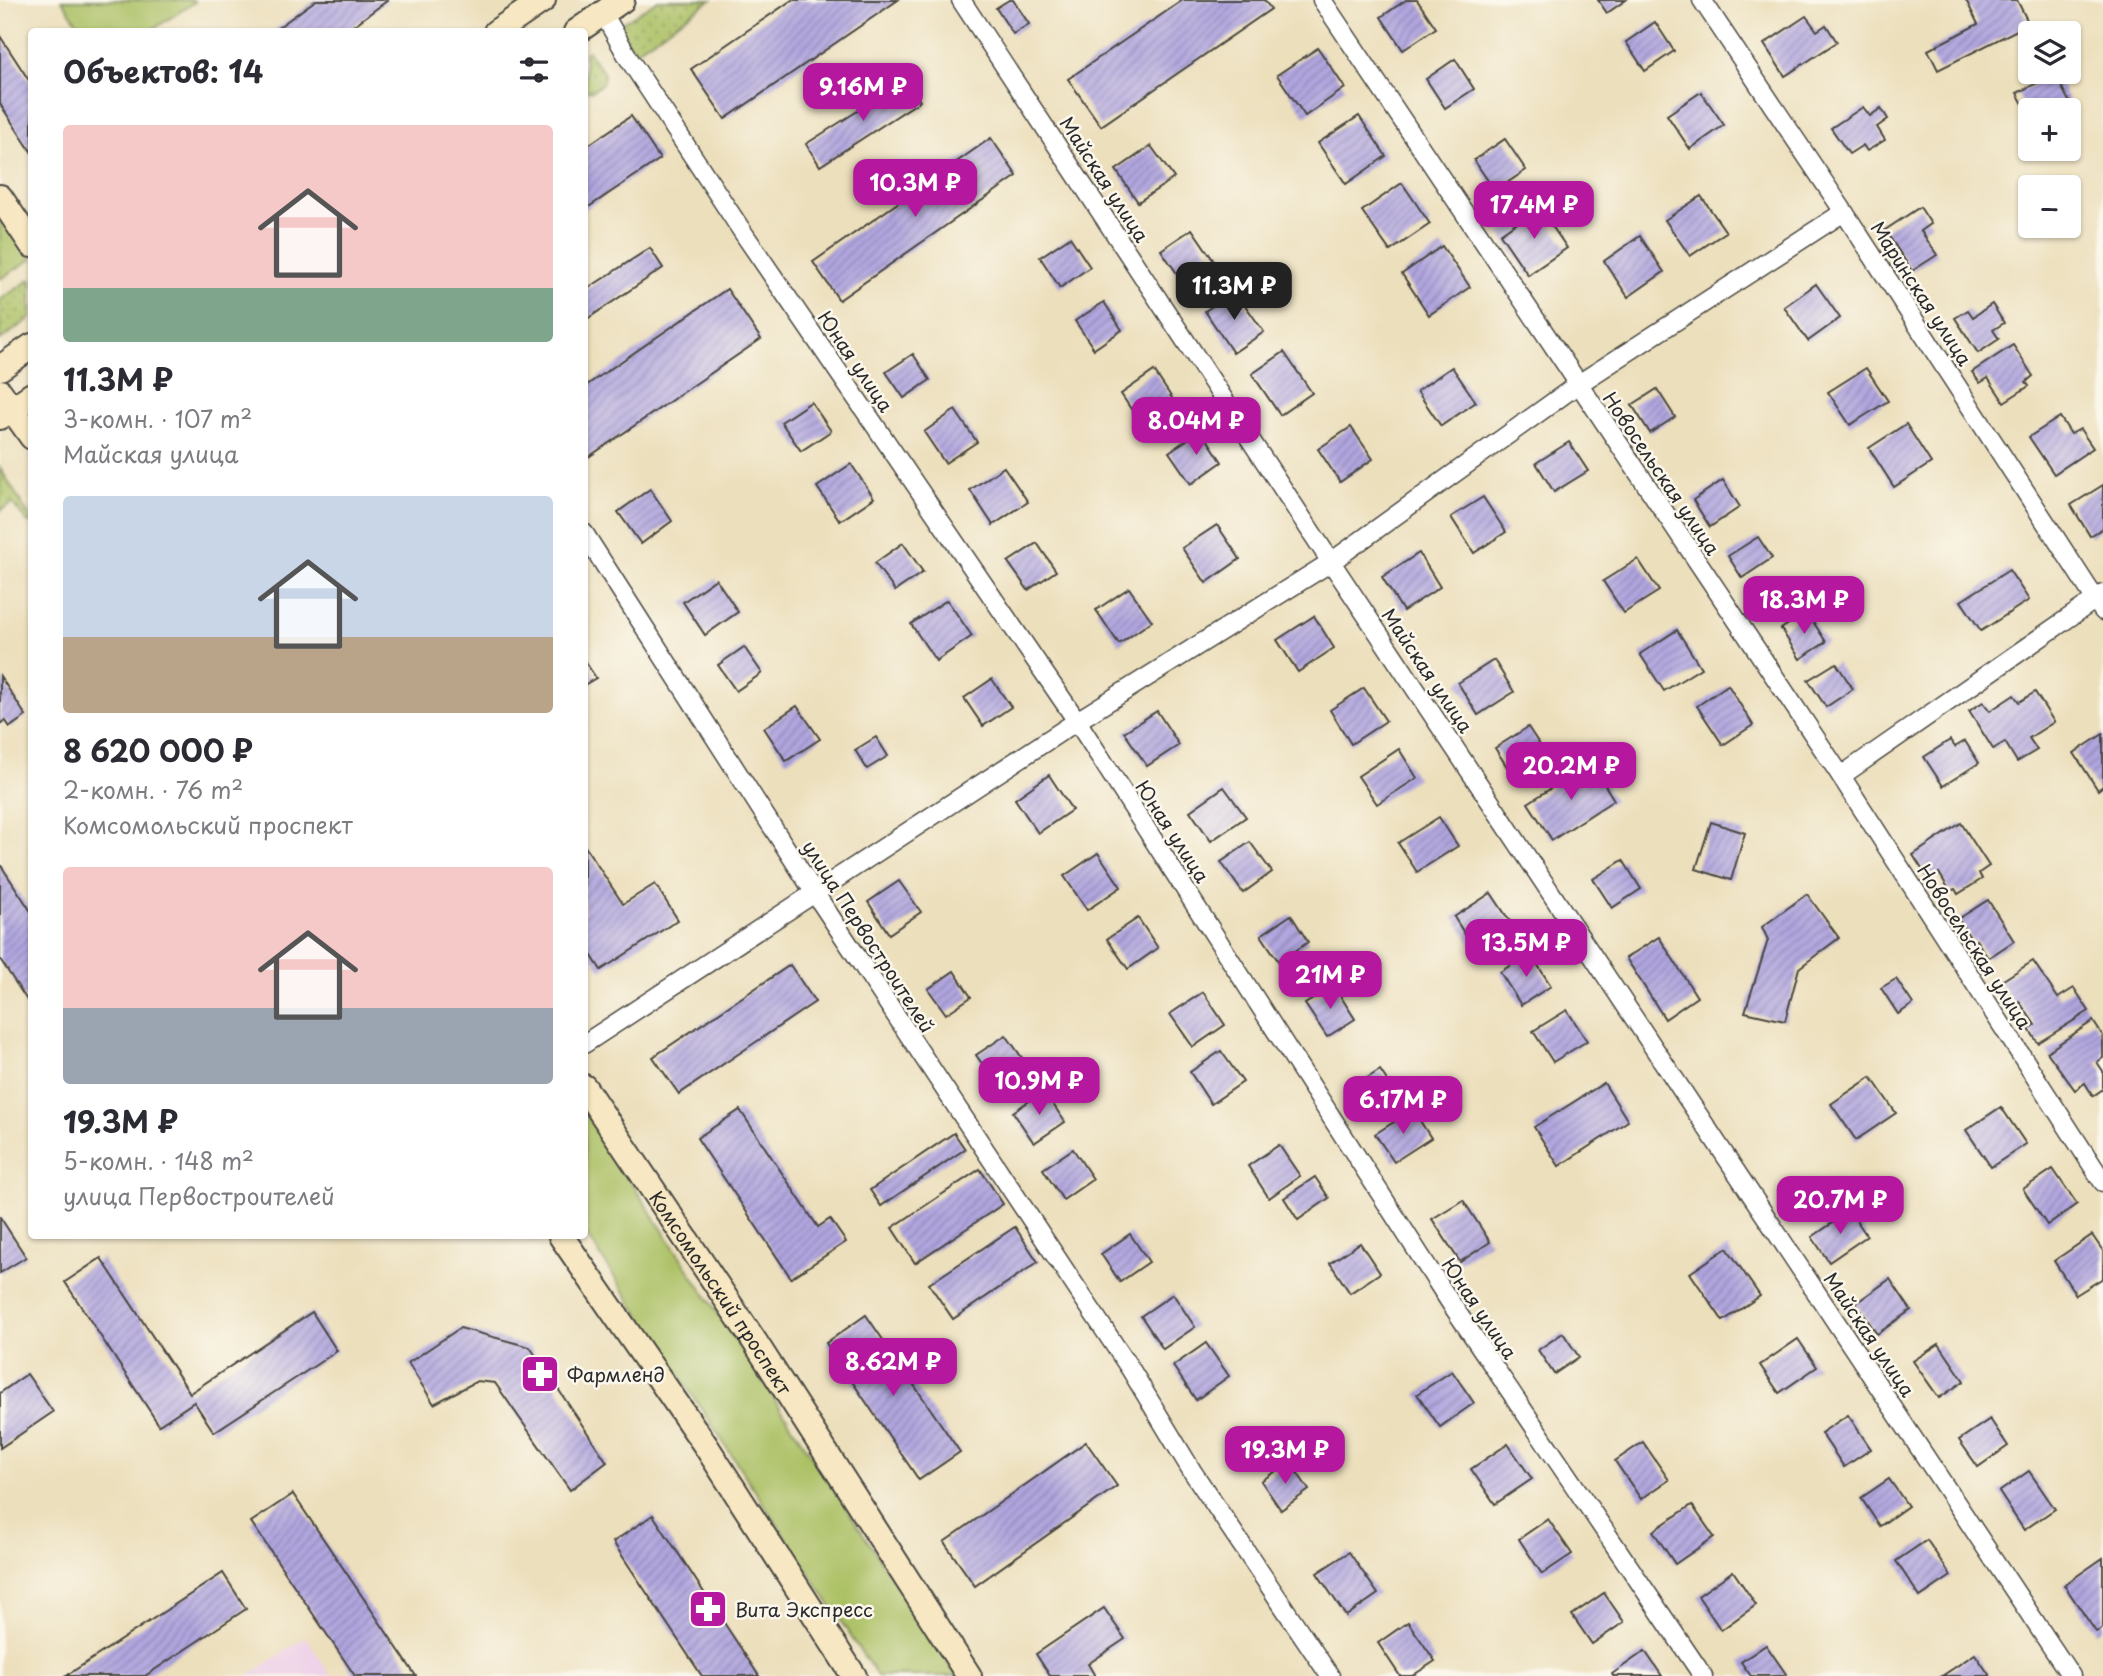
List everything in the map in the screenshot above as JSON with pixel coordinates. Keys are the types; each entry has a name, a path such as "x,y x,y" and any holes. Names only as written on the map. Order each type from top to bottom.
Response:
{"main road":[{"path":"502,28 543,0"},
{"path":"582,28 612,6"},
{"path":"0,197 28,239"},
{"path":"0,368 28,349"},
{"path":"11,403 28,431"},
{"name":"Комсомольский проспект","path":"588,1093 755,1342 969,1676"},
{"path":"563,1239 706,1446 854,1676"}],"street":[{"name":"Майская улица","path":"961,0 2071,1676"},
{"name":"Новосельская улица","path":"1322,0 1841,776 2103,1182"},
{"name":"Маринская улица","path":"1703,0 2100,601"},
{"name":"Юная улица","path":"612,6 629,59 749,242 1077,721 1450,1302 1703,1676"},
{"path":"588,1041 1077,721 1331,562 1577,385 1844,212"},
{"name":"улица Первостроителей","path":"588,539 814,892 1131,1370 1192,1471 1330,1676"},
{"path":"1841,776 2100,601"}],"shaded area":[{"path":"306,1637 331,1676 248,1676"}],"green space":[{"path":"62,0 195,2 155,28 80,28"},
{"path":"658,0 711,0 634,52 617,26"},
{"path":"588,51 604,74 603,83 592,91 588,90"},
{"path":"0,212 28,253 28,262 0,279"},
{"path":"28,281 28,320 0,340 0,300"},
{"path":"0,468 28,514 28,523 12,503 0,511"},
{"path":"588,1117 957,1676 877,1676 588,1237"}],"building":[{"path":"316,0 388,0 350,28 278,28"},
{"path":"792,0 898,0 725,119 691,69"},
{"path":"1013,0 1029,24 1013,34 996,8"},
{"path":"1183,0 1264,0 1271,9 1101,126 1068,79"},
{"path":"1406,0 1417,0 1436,28 1403,50 1381,17"},
{"path":"1598,0 1626,0 1607,13"},
{"path":"1966,0 2017,0 2028,21 2018,21 2018,30 1938,70 1928,50 1978,24"},
{"path":"1806,16 1817,31 1826,25 1837,42 1785,76 1764,44"},
{"path":"1655,22 1674,51 1645,71 1626,42"},
{"path":"0,36 28,79 28,147 0,104"},
{"path":"1318,48 1345,88 1305,116 1277,75"},
{"path":"1455,59 1474,89 1445,108 1426,79"},
{"path":"906,80 920,101 820,166 806,144"},
{"path":"2035,84 2060,84 2067,98 2020,98 2017,93"},
{"path":"1701,92 1724,125 1690,149 1667,115"},
{"path":"1863,107 1870,116 1881,108 1888,119 1877,127 1885,140 1867,151 1863,145 1849,154 1831,128"},
{"path":"631,116 660,159 588,207 588,145"},
{"path":"1359,116 1386,156 1346,184 1318,143"},
{"path":"991,138 1017,176 839,300 813,262"},
{"path":"1505,139 1526,170 1495,191 1474,160"},
{"path":"1151,146 1174,178 1138,202 1116,170"},
{"path":"1402,183 1430,224 1390,251 1362,211"},
{"path":"1701,196 1726,232 1690,256 1665,220"},
{"path":"1539,207 1567,248 1528,275 1500,234"},
{"path":"1920,207 1931,224 1921,231 1937,255 1912,271 1885,230"},
{"path":"1192,229 1220,270 1189,291 1161,250"},
{"path":"1640,236 1664,272 1628,297 1604,261"},
{"path":"1070,237 1090,267 1060,288 1040,257"},
{"path":"1442,246 1470,287 1429,315 1402,274"},
{"path":"650,248 663,268 588,318 588,288"},
{"path":"1816,284 1840,318 1808,341 1784,307"},
{"path":"727,289 761,339 588,457 588,384"},
{"path":"1235,291 1264,332 1233,353 1205,311"},
{"path":"1104,302 1122,330 1094,349 1075,321"},
{"path":"1992,304 2004,323 1993,330 1999,339 1978,353 1955,318 1968,310 1973,317"},
{"path":"2013,345 2033,376 2026,382 2029,386 2004,402 1988,378 1980,383 1972,372"},
{"path":"1284,352 1312,393 1280,415 1252,374"},
{"path":"913,354 930,380 904,398 886,372"},
{"path":"1452,367 1476,402 1441,426 1417,391"},
{"path":"1866,368 1888,401 1850,425 1828,392"},
{"path":"1154,371 1176,404 1143,427 1121,394"},
{"path":"1657,389 1675,417 1650,433 1632,405"},
{"path":"811,402 831,431 801,451 781,422"},
{"path":"955,410 977,442 945,463 924,432"},
{"path":"2060,417 2071,434 2080,429 2093,448 2054,474 2029,437"},
{"path":"1906,424 1931,463 1894,487 1869,448"},
{"path":"1351,427 1373,459 1340,482 1318,449"},
{"path":"1201,430 1222,462 1191,484 1169,452"},
{"path":"1569,442 1588,471 1554,492 1536,463"},
{"path":"851,464 874,498 840,521 817,487"},
{"path":"1004,467 1028,502 993,525 970,490"},
{"path":"1723,480 1740,507 1710,527 1693,500"},
{"path":"2103,485 2103,528 2090,536 2071,505"},
{"path":"650,489 672,521 641,544 618,512"},
{"path":"1483,497 1506,532 1474,553 1451,517"},
{"path":"1217,525 1240,559 1206,583 1182,548"},
{"path":"1758,537 1772,558 1742,578 1728,556"},
{"path":"903,543 923,572 895,591 875,563"},
{"path":"1037,543 1056,571 1028,590 1008,562"},
{"path":"1419,553 1440,587 1403,611 1382,577"},
{"path":"1638,559 1659,591 1624,613 1603,581"},
{"path":"2009,570 2029,600 1981,631 1961,601"},
{"path":"716,579 738,612 705,635 683,602"},
{"path":"1129,588 1152,621 1119,644 1096,610"},
{"path":"947,600 972,636 936,661 911,624"},
{"path":"1807,612 1826,642 1800,659 1781,629"},
{"path":"1314,616 1334,648 1298,672 1277,640"},
{"path":"1677,630 1701,668 1664,691 1640,654"},
{"path":"744,647 762,673 736,691 718,665"},
{"path":"1494,660 1514,692 1478,715 1458,683"},
{"path":"1836,663 1853,689 1826,707 1808,680"},
{"path":"588,666 596,678 588,683"},
{"path":"0,676 26,716 10,727 5,720 0,724"},
{"path":"992,679 1011,707 983,726 964,698"},
{"path":"1728,685 1753,725 1723,745 1697,706"},
{"path":"1364,688 1386,721 1351,744 1330,710"},
{"path":"2035,692 2054,722 2029,738 2037,750 2017,762 2005,742 1993,749 1969,711 1983,702 1990,711 2014,695 2019,702"},
{"path":"797,706 820,739 786,761 764,728"},
{"path":"1157,711 1179,745 1147,766 1124,732"},
{"path":"1528,727 1547,756 1514,778 1495,748"},
{"path":"2103,734 2103,786 2098,790 2074,753"},
{"path":"876,737 888,756 867,769 855,750"},
{"path":"1950,740 1955,747 1965,741 1979,763 1943,786 1924,757"},
{"path":"1399,749 1417,778 1377,804 1358,776"},
{"path":"1591,763 1614,800 1552,840 1528,803"},
{"path":"1049,775 1072,810 1038,833 1015,799"},
{"path":"1224,787 1246,817 1211,841 1190,811"},
{"path":"1439,817 1458,846 1417,872 1398,843"},
{"path":"1711,822 1745,833 1731,880 1696,869"},
{"path":"1961,823 1989,866 1979,873 1982,879 1958,894 1955,889 1950,891 1939,873 1929,880 1913,855"},
{"path":"1250,842 1272,872 1243,893 1221,862"},
{"path":"588,851 623,904 655,884 678,920 601,970 588,950"},
{"path":"1098,853 1121,887 1087,910 1064,876"},
{"path":"1623,860 1641,889 1612,908 1593,879"},
{"path":"0,864 28,907 28,1002 0,959"},
{"path":"899,881 921,912 889,934 868,902"},
{"path":"1491,893 1511,923 1473,947 1454,917"},
{"path":"1807,894 1839,938 1799,968 1785,1021 1745,1012 1768,940 1762,927"},
{"path":"1988,900 2014,941 1988,958 1976,940 1973,942 1958,919"},
{"path":"1291,915 1308,942 1279,962 1261,935"},
{"path":"1138,918 1158,948 1128,969 1107,939"},
{"path":"1659,937 1697,997 1665,1019 1626,958"},
{"path":"1530,953 1551,986 1521,1005 1500,972"},
{"path":"2033,961 2058,998 2074,988 2089,1011 2038,1043 2029,1029 2035,1025 2019,1001 2014,1004 2000,982"},
{"path":"790,965 815,1002 679,1094 653,1057"},
{"path":"954,971 971,997 946,1014 928,989"},
{"path":"1896,979 1913,1004 1898,1014 1881,988"},
{"path":"1334,986 1355,1019 1327,1037 1305,1004"},
{"path":"1203,992 1225,1025 1193,1047 1170,1014"},
{"path":"1567,1010 1587,1041 1553,1062 1533,1031"},
{"path":"2093,1021 2103,1036 2103,1058 2097,1062 2103,1071 2103,1089 2093,1096 2085,1083 2075,1090 2047,1052"},
{"path":"1006,1035 1027,1065 997,1085 976,1055"},
{"path":"1221,1051 1243,1082 1211,1104 1190,1072"},
{"path":"1380,1070 1398,1097 1367,1117 1350,1089"},
{"path":"1871,1077 1896,1113 1856,1140 1831,1104"},
{"path":"1604,1083 1628,1121 1559,1166 1534,1127"},
{"path":"1044,1091 1065,1122 1034,1143 1013,1112"},
{"path":"2001,1107 2026,1144 1991,1167 1966,1130"},
{"path":"740,1110 818,1227 830,1219 846,1242 791,1278 697,1138"},
{"path":"1413,1110 1431,1138 1394,1162 1375,1134"},
{"path":"954,1133 965,1149 881,1206 870,1190"},
{"path":"1279,1145 1300,1176 1269,1198 1248,1166"},
{"path":"1073,1149 1093,1179 1063,1200 1043,1169"},
{"path":"980,1169 1003,1204 915,1263 892,1228"},
{"path":"2053,1169 2077,1204 2047,1225 2023,1189"},
{"path":"1315,1177 1329,1198 1298,1220 1284,1198"},
{"path":"1463,1200 1490,1242 1460,1262 1432,1219"},
{"path":"1850,1211 1867,1236 1829,1262 1812,1237"},
{"path":"0,1217 26,1257 0,1273"},
{"path":"1015,1227 1038,1262 953,1319 929,1284"},
{"path":"1130,1234 1149,1262 1120,1282 1101,1254"},
{"path":"2092,1235 2103,1251 2103,1278 2076,1295 2054,1261"},
{"path":"1360,1243 1380,1273 1350,1293 1330,1263"},
{"path":"1727,1248 1760,1296 1723,1321 1690,1273"},
{"path":"101,1258 190,1393 312,1312 337,1351 214,1432 194,1402 159,1425 65,1282"},
{"path":"1890,1279 1911,1310 1877,1334 1856,1303"},
{"path":"1173,1294 1195,1327 1163,1349 1141,1316"},
{"path":"866,1315 960,1452 919,1480 826,1343"},
{"path":"460,1328 530,1347 607,1462 570,1490 495,1383 477,1381 434,1404 408,1363"},
{"path":"1563,1333 1579,1357 1554,1374 1538,1350"},
{"path":"1798,1339 1817,1367 1779,1393 1760,1365"},
{"path":"1206,1343 1229,1376 1196,1400 1173,1366"},
{"path":"1939,1344 1964,1381 1939,1398 1913,1361"},
{"path":"1452,1371 1474,1403 1440,1427 1417,1394"},
{"path":"27,1374 53,1412 0,1448 0,1393"},
{"path":"1848,1415 1871,1449 1844,1467 1821,1433"},
{"path":"1990,1419 2008,1446 1978,1467 1959,1440"},
{"path":"1086,1442 1117,1486 975,1586 944,1542"},
{"path":"1643,1442 1669,1480 1641,1499 1615,1461"},
{"path":"1508,1444 1532,1479 1495,1504 1471,1469"},
{"path":"1290,1462 1309,1490 1281,1510 1261,1481"},
{"path":"2029,1471 2055,1509 2024,1530 1999,1492"},
{"path":"1889,1479 1908,1506 1880,1526 1861,1498"},
{"path":"293,1494 416,1676 355,1676 251,1522"},
{"path":"1692,1505 1714,1537 1675,1564 1653,1531"},
{"path":"653,1515 759,1676 702,1676 613,1542"},
{"path":"1548,1519 1572,1554 1542,1574 1519,1539"},
{"path":"1927,1540 1951,1576 1920,1597 1896,1561"},
{"path":"1349,1552 1378,1594 1346,1616 1317,1573"},
{"path":"2103,1558 2103,1628 2096,1632 2064,1585"},
{"path":"1733,1571 1756,1605 1721,1630 1698,1596"},
{"path":"223,1573 246,1609 145,1676 66,1676"},
{"path":"1604,1593 1624,1622 1592,1644 1572,1615"},
{"path":"1104,1608 1125,1639 1088,1664 1095,1676 1050,1676 1036,1654"},
{"path":"1408,1622 1435,1661 1412,1676 1400,1676 1378,1643"},
{"path":"1766,1645 1786,1674 1783,1676 1751,1676 1741,1662"},
{"path":"1645,1651 1662,1676 1613,1676 1612,1674"},
{"path":"1975,1654 1990,1676 1942,1676"}],"place":[{"name":"Фармленд","path":"540,1374"},
{"name":"Вита Экспресс","path":"708,1609"}]}
